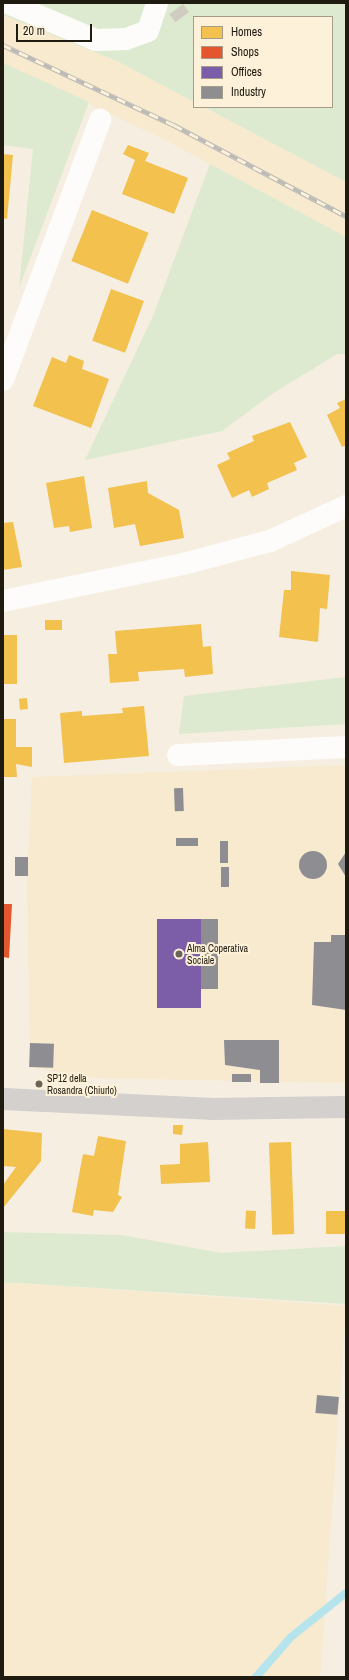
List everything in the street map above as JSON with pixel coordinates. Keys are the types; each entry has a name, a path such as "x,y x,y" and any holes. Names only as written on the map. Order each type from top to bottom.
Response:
{"main road":[{"path":"3,1099 214,1109 346,1106"}],"street":[{"path":"8,3 96,40 126,39 148,31 158,7 157,3"},
{"path":"3,380 100,120"},
{"path":"3,601 183,564 270,541 346,506"},
{"path":"178,755 346,746"}],"shaded area":[{"path":"3,15 119,62 193,101 193,108 206,108 346,182 346,237 165,140 3,63"},
{"path":"346,765 346,1083 93,1078 30,1067 27,877 32,777"},
{"path":"3,1282 346,1306 320,1677 3,1677"}],"green space":[{"path":"3,3 346,3 346,182 206,108 333,108 333,16 193,16 193,101 119,62 3,15"},
{"path":"3,63 89,102 19,288 33,149 3,145"},
{"path":"210,164 346,237 346,354 337,354 272,394 222,431 85,460 153,316"},
{"path":"346,677 346,724 179,734 184,696"},
{"path":"3,1232 121,1235 222,1253 346,1246 346,1304 3,1282"}],"building: Homes":[{"path":"128,145 149,153 145,161 188,178 174,214 122,194 135,160 123,154"},
{"path":"3,154 13,155 7,219 3,218"},
{"path":"92,210 149,233 128,284 71,261"},
{"path":"111,289 144,301 125,353 92,341"},
{"path":"69,355 84,361 82,369 109,379 91,428 33,406 52,357 66,363"},
{"path":"346,399 346,445 342,447 327,415 340,408 337,403"},
{"path":"290,422 307,457 294,463 297,470 267,483 269,489 252,497 249,490 232,498 217,465 230,459 227,453 254,441 252,436"},
{"path":"84,476 92,528 70,532 69,526 54,528 46,483"},
{"path":"147,481 148,493 179,510 184,538 140,546 135,524 114,528 108,488"},
{"path":"13,522 22,567 3,570 3,523"},
{"path":"291,571 330,575 327,609 320,608 318,642 279,637 284,590 291,590"},
{"path":"45,620 62,620 62,630 45,630"},
{"path":"201,624 203,647 211,646 213,674 185,677 184,669 138,672 139,681 110,683 108,654 117,654 115,631"},
{"path":"3,635 17,635 17,684 3,684"},
{"path":"27,698 28,709 20,710 19,699"},
{"path":"144,706 149,756 64,763 60,713 82,711 82,716 123,713 122,708"},
{"path":"3,719 16,719 16,747 32,747 32,767 16,764 17,777 3,777"},
{"path":"173,1125 183,1125 182,1135 173,1134"},
{"path":"3,1129 42,1133 41,1161 3,1208 3,1185 16,1167 3,1166"},
{"path":"98,1136 126,1141 118,1195 122,1197 113,1212 94,1210 93,1216 72,1212 83,1154 94,1156"},
{"path":"208,1142 210,1182 161,1184 160,1165 180,1164 180,1144"},
{"path":"291,1142 294,1234 272,1235 269,1143"},
{"path":"246,1210 256,1211 255,1229 245,1228"},
{"path":"326,1211 346,1211 346,1234 326,1234"}],"building: Shops":[{"path":"3,904 12,904 9,958 3,957"}],"building: Offices":[{"name":"Alma Coperativa Sociale","path":"157,919 201,919 201,1008 157,1008"}],"building: Industry":[{"path":"174,788 183,788 184,811 175,811"},
{"path":"176,838 198,838 198,846 176,846"},
{"path":"220,841 228,841 228,863 220,863"},
{"path":"313,851 323,855 327,865 323,875 313,879 303,875 299,865 303,855"},
{"path":"346,852 346,877 338,864"},
{"path":"15,857 28,857 28,876 15,876"},
{"path":"221,867 229,867 229,887 221,887"},
{"path":"201,919 218,919 218,989 201,989"},
{"path":"331,935 346,935 346,1010 312,1005 314,942 331,942"},
{"path":"224,1040 279,1040 279,1083 260,1083 260,1070 225,1065"},
{"path":"30,1043 54,1044 53,1068 29,1067"},
{"path":"232,1074 251,1074 251,1082 232,1082"},
{"path":"317,1395 339,1397 337,1415 315,1413"}],"building: Other":[{"path":"183,4 189,12 175,22 169,14"}],"waterway":[{"path":"256,1677 291,1637 346,1593"}],"railway":[{"path":"3,45 174,125 346,216"}],"place":[{"name":"Alma Coperativa Sociale","path":"179,954"},
{"name":"SP12 della Rosandra (Chiurlo)","path":"39,1084"}]}
